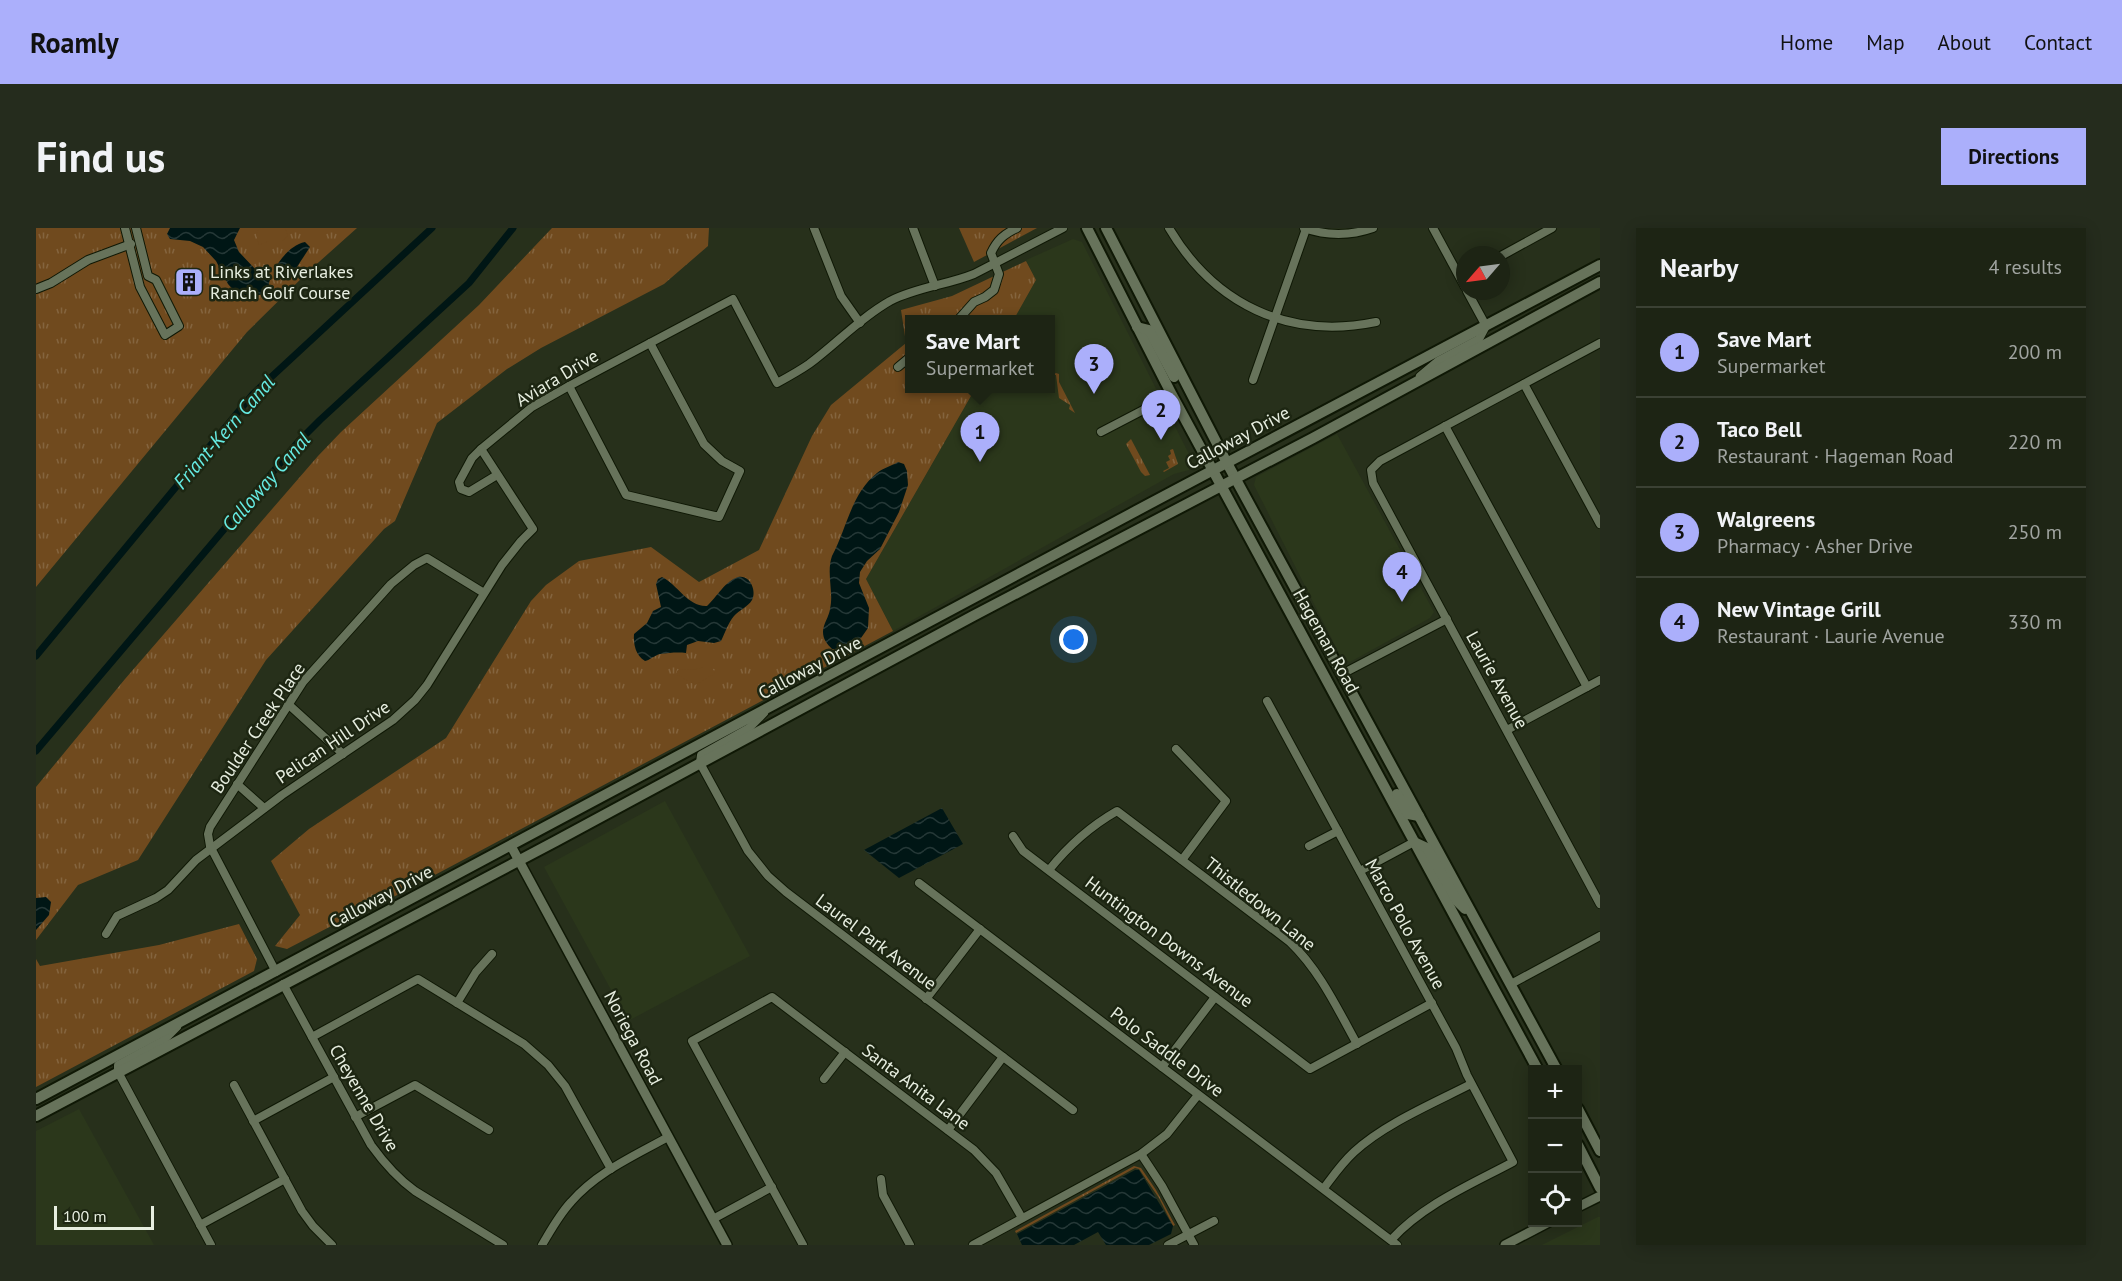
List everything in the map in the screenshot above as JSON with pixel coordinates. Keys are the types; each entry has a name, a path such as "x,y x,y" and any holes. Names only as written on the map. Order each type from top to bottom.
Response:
{"main road":[{"name":"Hageman Road","path":"1086,228 1172,395 1535,1065"},
{"name":"Hageman Road","path":"1106,228 1227,463 1554,1065"},
{"name":"Calloway Drive","path":"36,1100 1213,470 1600,266"},
{"name":"Calloway Drive","path":"36,1116 1600,282"},
{"path":"1137,327 1149,330 1175,378 1190,392"},
{"path":"1286,604 1299,617 1331,672 1342,674"},
{"path":"1362,742 1378,760 1408,814 1419,816"},
{"path":"1414,842 1427,848 1457,901 1476,920"},
{"path":"1455,914 1472,932 1500,983 1511,984"},
{"path":"283,984 289,973 334,949 353,930"},
{"path":"212,1022 225,1009 269,984 276,972"},
{"path":"1582,1117 1600,1151"},
{"path":"1582,1153 1600,1188"}],"street":[{"path":"125,228 138,280 165,335 179,326 156,280 148,276 136,228"},
{"path":"814,228 841,296 860,323 891,301 906,294 959,280 1063,228"},
{"path":"914,228 936,286"},
{"path":"962,315 974,302 994,290 999,274 991,253 1006,233 1017,228"},
{"path":"1169,228 1188,256 1214,283 1241,303 1275,318 1298,324 1340,328 1376,322"},
{"path":"1253,380 1305,229 1334,234 1358,233 1373,228"},
{"path":"1433,228 1456,266"},
{"path":"1510,251 1552,228"},
{"path":"36,289 51,283 88,260 138,242"},
{"path":"138,280 148,276"},
{"name":"Aviara Drive","path":"497,475 469,492 461,489 459,482 472,458 480,449 532,407 733,299 777,383 808,364 860,323"},
{"path":"1405,388 1438,361 1479,339 1486,326 1472,300"},
{"path":"569,386 626,495 719,517 740,471 722,460 704,444 650,343"},
{"path":"1587,687 1445,426 1600,343"},
{"path":"898,367 905,361"},
{"path":"1524,384 1600,524"},
{"path":"1101,432 1172,395"},
{"name":"Laurie Avenue","path":"1445,426 1380,461 1371,470 1373,483 1600,904"},
{"path":"480,449 497,475"},
{"name":"Pelican Hill Drive","path":"106,934 117,916 168,890 196,860 264,808 393,720 415,700 427,685 511,552 534,529 497,475"},
{"name":"Boulder Creek Place","path":"211,849 208,840 210,827 288,704 303,682 391,584 414,565 427,558 484,593"},
{"path":"1342,674 1447,619"},
{"path":"1507,730 1600,680"},
{"name":"Marco Polo Avenue","path":"1267,701 1432,1003 1456,1048 1471,1084 1513,1162 1429,1207 1404,1226 1394,1242"},
{"path":"288,704 343,754"},
{"path":"700,762 701,755 749,728 771,708"},
{"path":"1176,748 1226,801 1182,860"},
{"name":"Laurel Park Avenue","path":"700,762 748,851 768,876 1073,1110"},
{"path":"237,784 264,808"},
{"name":"Thistledown Lane","path":"1049,870 1074,841 1099,821 1117,811 1290,942 1319,976 1357,1044"},
{"path":"1309,846 1338,831"},
{"name":"Huntington Downs Avenue","path":"1013,836 1023,850 1310,1069 1357,1044"},
{"path":"1360,871 1414,842"},
{"name":"Noriega Road","path":"511,846 727,1245"},
{"path":"211,849 276,972"},
{"name":"Polo Saddle Drive","path":"920,883 1394,1242"},
{"path":"926,999 980,928"},
{"path":"1511,984 1600,936"},
{"path":"457,1003 476,972 492,954"},
{"path":"312,1037 418,979 524,1044 548,1065 572,1097 611,1169"},
{"name":"Cheyenne Drive","path":"283,984 382,1160 402,1181 490,1242 502,1245"},
{"name":"Santa Anita Lane","path":"772,1187 692,1041 772,997 974,1150 996,1173 1022,1218"},
{"path":"1162,1067 1215,997"},
{"path":"1357,1044 1432,1003"},
{"path":"184,1020 164,1040 118,1065 118,1072 211,1245"},
{"path":"824,1079 845,1052"},
{"path":"948,1130 1003,1058"},
{"path":"253,1121 334,1077"},
{"path":"1324,1188 1343,1163 1366,1142 1471,1084"},
{"path":"234,1085 309,1221 332,1245"},
{"path":"356,1117 416,1085 489,1130"},
{"path":"973,1245 1141,1154 1167,1134 1198,1095"},
{"path":"542,1245 570,1202 595,1179 668,1137"},
{"path":"1141,1154 1162,1186 1194,1245"},
{"path":"200,1225 285,1179"},
{"path":"881,1179 883,1195 910,1245"},
{"path":"713,1219 772,1187 803,1245"},
{"path":"1582,1205 1600,1196"},
{"path":"1168,1245 1214,1221"},
{"path":"1505,1245 1539,1227"}],"shaded area":[{"path":"1073,239 1082,242 1193,462 1189,470 1174,474 893,631 866,579 973,393 1055,393 1055,315 1016,315 1036,280 1026,260"},
{"path":"1337,434 1434,612 1430,618 1350,662 1342,659 1254,485 1256,477"},
{"path":"665,801 750,956 628,1021 544,867"},
{"path":"79,1109 154,1245 36,1245 36,1131"},
{"path":"1600,1217 1600,1245 1542,1245 1582,1227"}],"green space":[{"path":"36,228 357,228 247,332 36,587"},
{"path":"285,228 288,236 282,241 269,241 259,245 256,234 259,229"},
{"path":"552,228 709,228 708,246 664,284 541,348 507,369 437,423 395,521 384,529 266,660 138,860 78,885 36,940 36,787 125,679 318,456 479,305"},
{"path":"959,228 1037,228 974,262"},
{"path":"1026,261 1036,280 1016,315 905,315 905,336 901,310 952,296"},
{"path":"905,344 905,393 973,393 866,579 893,631 367,911 341,921 287,949 275,946 300,915 271,861 309,829 446,738 531,601 546,585 579,561 651,547 699,582 759,550 812,436 831,405"},
{"path":"1055,374 1059,374 1059,382 1075,413 1069,409 1070,405 1059,398"},
{"path":"1131,439 1150,475 1145,476 1141,472 1126,444"},
{"path":"1173,449 1178,464 1164,472 1169,468 1166,462 1170,460 1168,456 1171,454 1170,450"},
{"path":"711,667 715,672 695,685 676,674 680,669 693,670"},
{"path":"239,924 257,959 254,971 36,1087 36,959 40,966 159,945"},
{"path":"1134,1166 1141,1168 1156,1190 1175,1225 1173,1226 1159,1198 1139,1169 1135,1168 1016,1233 1015,1231"}],"water":[{"path":"170,228 240,228 234,240 239,252 258,272 269,274 271,279 267,289 257,295 237,294 228,284 216,261 203,247 190,241 170,239 167,234"},
{"path":"305,242 310,247 295,270 285,279 276,278 274,270 283,257 295,246"},
{"path":"898,462 904,464 908,485 899,512 880,549 867,561 860,572 859,583 869,608 868,628 861,638 842,649 832,649 823,632 831,603 830,562 832,556 855,501 868,481 877,473"},
{"path":"662,577 694,603 700,605 707,606 725,586 738,577 746,578 754,592 752,600 732,619 721,641 714,643 698,641 687,645 686,653 660,654 645,661 636,649 634,634 647,623 653,611 661,607 656,584"},
{"path":"942,808 963,844 899,878 864,850"},
{"path":"46,897 51,902 49,915 36,930 36,898"},
{"path":"1135,1170 1139,1170 1173,1226 1171,1234 1149,1245 1106,1245 1098,1232 1074,1245 1022,1245 1017,1234"}],"waterway":[{"name":"Friant-Kern Canal","path":"36,656 253,394 432,228"},
{"name":"Calloway Canal","path":"36,751 299,441 469,283 513,228"}],"place":[{"name":"Links at Riverlakes Ranch Golf Course","path":"189,282"},
{"name":"Walgreens","path":"1094,394"},
{"name":"Taco Bell","path":"1161,440"},
{"name":"Save Mart","path":"980,462"},
{"name":"New Vintage Grill","path":"1402,602"}]}
